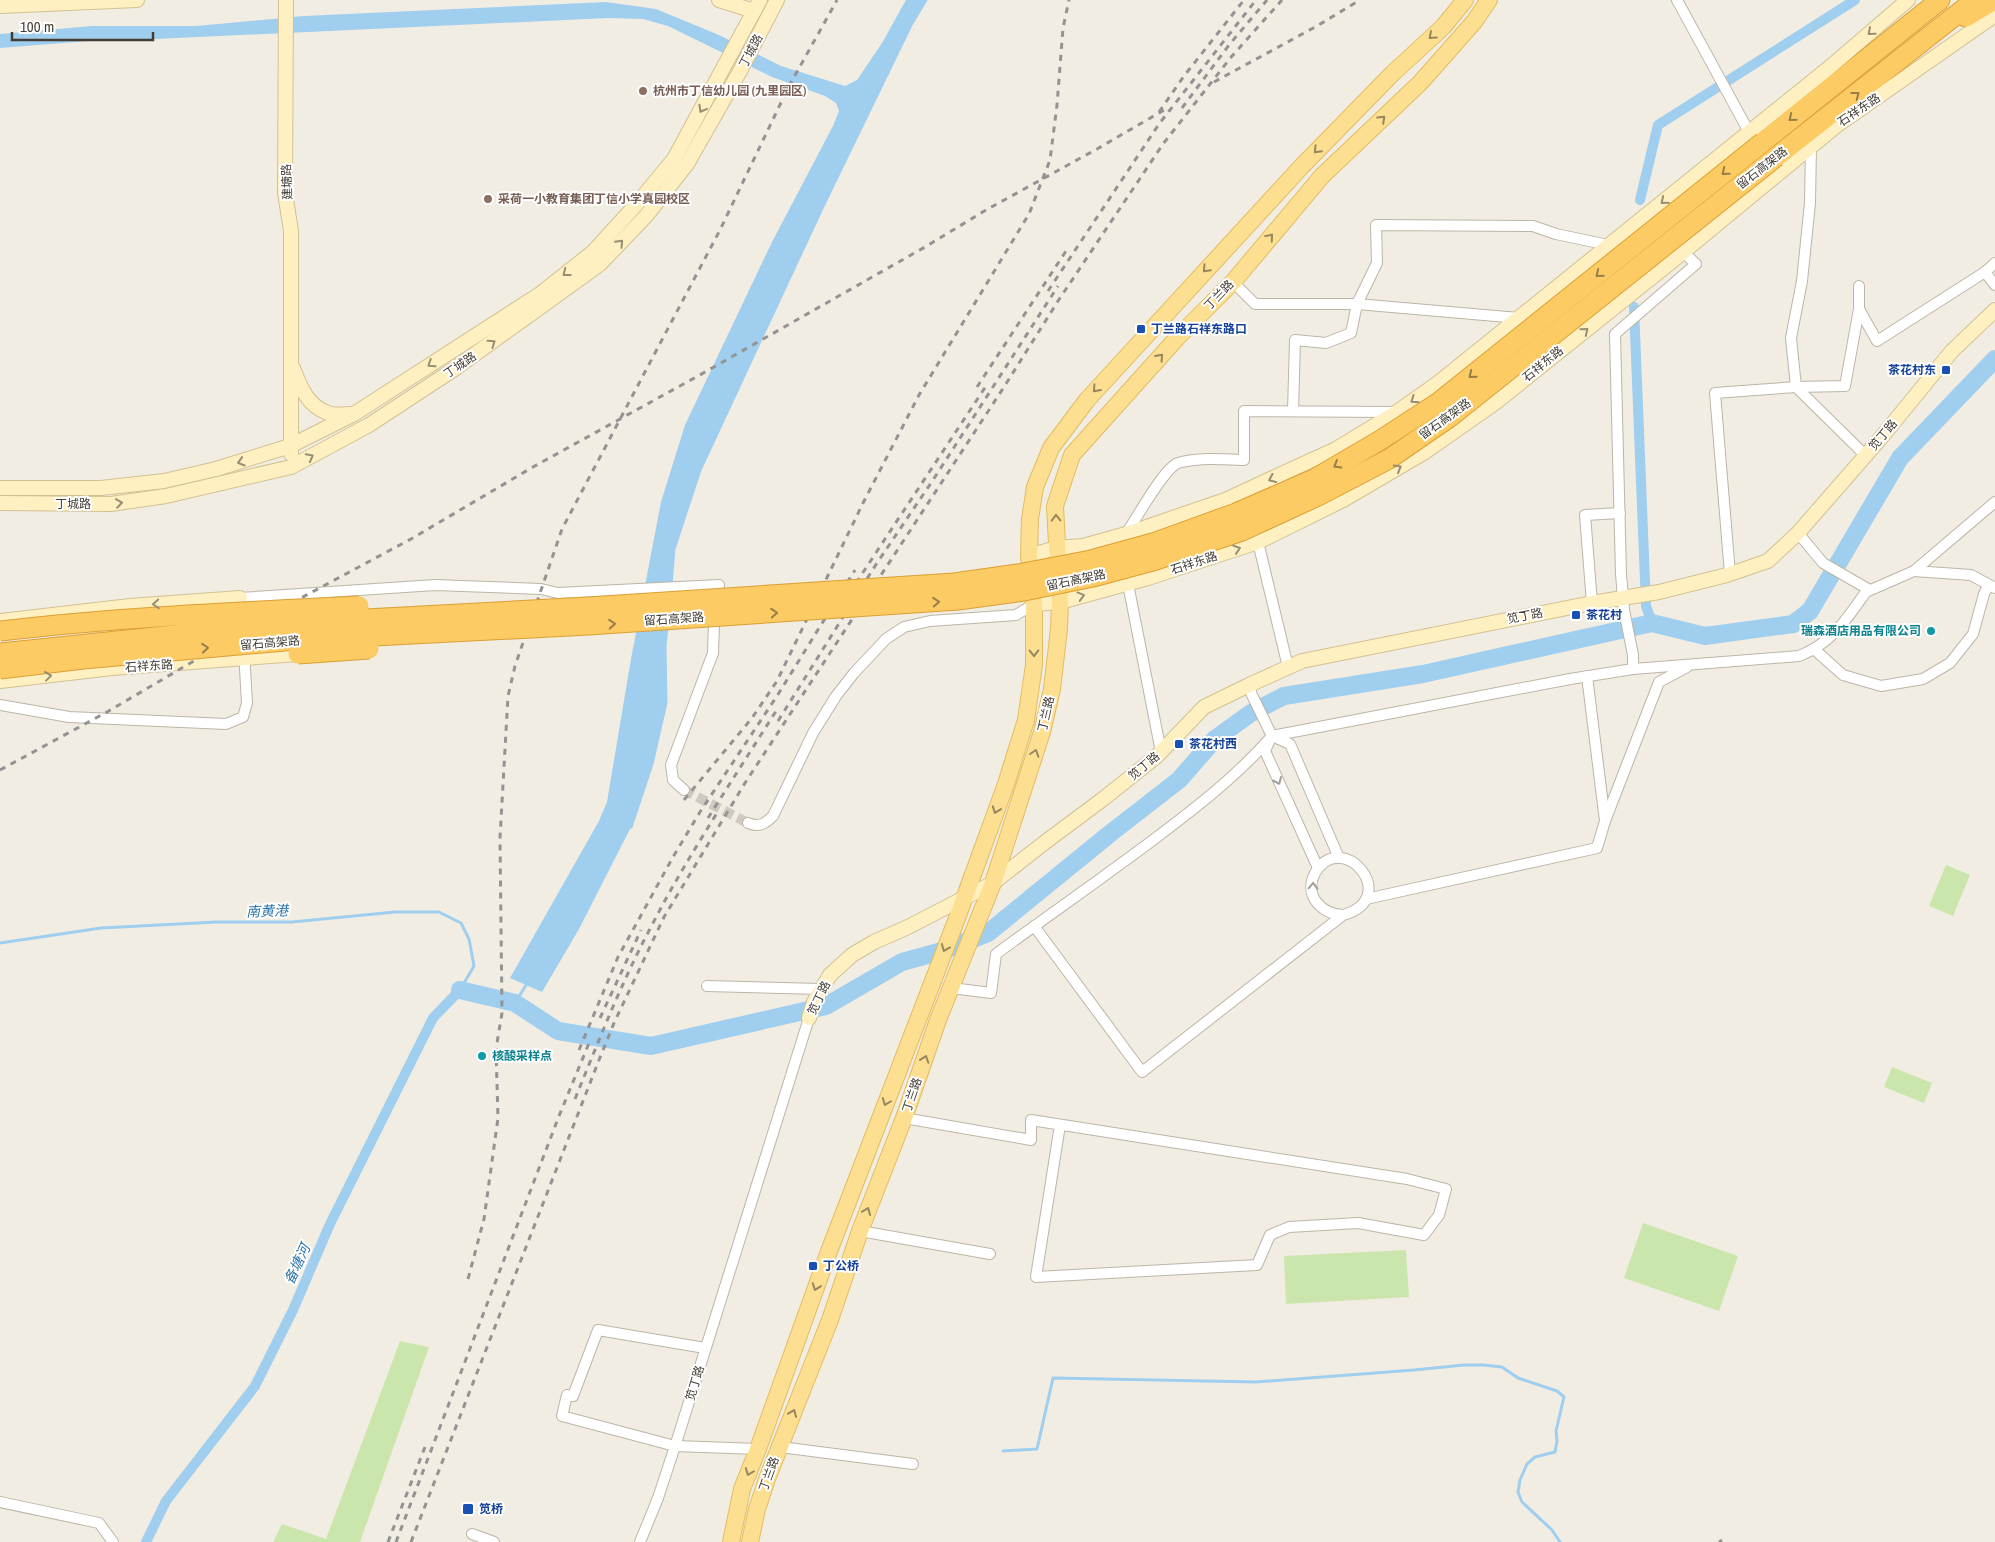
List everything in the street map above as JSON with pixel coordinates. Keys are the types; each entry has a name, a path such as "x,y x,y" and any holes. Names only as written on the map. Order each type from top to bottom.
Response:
{"highway":[{"path":"1898,33 1928,0"},
{"name":"留石高架路","path":"0,669 83,659 954,583 1099,558 1153,543 1236,514 1314,479 1379,441 1439,402 1756,137 1940,0"},
{"name":"留石高架路","path":"0,653 291,623 588,616 948,601 1093,577 1156,560 1242,531 1320,495 1389,458 1450,417 1975,0"},
{"path":"1920,45 1994,0"},
{"path":"0,630 135,618 425,603 588,616"},
{"path":"298,654 490,640 588,616"}],"main road":[{"path":"0,6 137,0"},
{"path":"718,0 757,6"},
{"name":"丁城路","path":"0,503 111,504 166,496 291,467 369,425 506,333 600,264 646,216 686,164 740,71 778,0"},
{"name":"丁兰路","path":"731,1542 742,1489 758,1450 828,1254 956,921 1006,784 1026,720 1034,665 1034,604 1029,556 1030,519 1036,487 1051,448 1087,400 1302,166 1393,73 1443,27 1465,0"},
{"name":"丁兰路","path":"750,1542 757,1509 830,1320 860,1231 904,1118 938,1020 964,960 982,907 993,883 1042,732 1052,689 1059,629 1060,602 1056,548 1056,506 1072,455 1176,338 1233,282 1322,176 1420,83 1474,22 1489,0"},
{"path":"1029,556 1056,548 1083,546 1126,534 1225,500 1336,449 1397,412 1438,383 1608,245 1756,137 1830,67 1908,0"},
{"name":"建塘路","path":"286,6 286,194 291,231 291,467"},
{"name":"丁城路","path":"0,488 101,488 164,482 216,470 290,446 354,414 540,294 593,252 636,206 674,158 757,6"},
{"name":"石祥东路","path":"1034,604 1060,602 1128,584 1258,542 1343,500 1425,452 1495,403 1836,126 1995,15"},
{"name":"笕丁路","path":"808,1018 814,1002 830,975 852,955 874,942 908,927 993,883 1161,752 1204,707 1251,690 1288,667 1302,662 1592,603 1628,601 1730,574 1768,561 1798,533 1866,456 1952,351 1995,310"},
{"name":"建塘路","path":"290,363 309,401 328,414 354,414"},
{"path":"0,620 130,606 240,598"},
{"name":"石祥东路","path":"0,681 112,668 298,654"}],"street":[{"path":"1677,0 1732,101 1756,137"},
{"path":"1811,146 1810,203 1802,281 1791,338 1796,387 1866,456"},
{"path":"1293,411 1295,340 1326,343 1351,333 1357,304 1377,263 1376,225 1533,226 1556,234 1608,245"},
{"path":"1633,669 1620,512 1615,334 1655,302 1696,264 1683,252"},
{"path":"1859,309 1877,342 1985,272 1995,263"},
{"path":"1985,272 1995,285"},
{"path":"1233,282 1255,304 1357,304 1518,318"},
{"path":"1730,574 1715,393 1796,387 1845,386 1859,309 1859,286"},
{"path":"1126,534 1157,485 1176,463 1208,459 1244,460 1244,411 1397,412"},
{"path":"952,988 991,992 996,954 1197,807 1252,759 1272,736 1587,676 1633,669 1799,656 1814,650 1835,634 1866,592 1914,571 1995,502"},
{"path":"1592,603 1585,515 1620,512"},
{"path":"1798,533 1822,563 1868,589 1866,592"},
{"path":"1258,542 1288,667"},
{"path":"1814,650 1843,675 1881,686 1923,679 1950,663 1973,634 1984,594 1992,587 1971,575 1914,571"},
{"path":"0,705 69,717 226,724 242,717 247,703 240,598 435,584 541,589 558,593 682,588 719,584 714,623 713,653 671,765 673,780 684,790"},
{"path":"1128,584 1161,752"},
{"path":"748,823 754,825 766,824 774,816 813,733 836,696 854,673 886,639 904,627 930,621 1016,615 1034,604"},
{"path":"1366,899 1596,848 1604,822 1659,682 1692,664"},
{"path":"1587,676 1604,822"},
{"path":"1251,690 1272,736 1290,744 1339,858"},
{"path":"1272,736 1265,751 1318,868"},
{"path":"1034,926 1142,1072 1343,915 1352,912 1360,906 1366,899 1368,880 1364,871 1357,864 1339,858 1324,863 1318,868 1311,886 1313,896 1325,911 1343,915"},
{"path":"708,986 821,989"},
{"name":"笕丁路","path":"640,1542 658,1498 675,1446 808,1018"},
{"path":"904,1118 1031,1140 1031,1120 1407,1179 1446,1189 1439,1215 1424,1235 1358,1223 1290,1228 1270,1235 1257,1265 1036,1277 1060,1125"},
{"path":"860,1231 990,1254"},
{"path":"706,1348 598,1330 573,1396 567,1395 562,1416 675,1446 758,1450"},
{"path":"780,1447 913,1464"},
{"path":"0,1502 99,1523 113,1542"},
{"path":"472,1534 494,1542"}],"green space":[{"path":"1946,865 1970,875 1953,916 1929,906"},
{"path":"1892,1067 1932,1083 1924,1103 1884,1087"},
{"path":"1643,1223 1738,1256 1719,1311 1624,1278"},
{"path":"1406,1250 1409,1297 1286,1304 1284,1256"},
{"path":"400,1341 429,1347 360,1542 273,1542 282,1524 326,1539"}],"water":[{"path":"906,0 926,0 911,25 824,204 700,470 674,549 665,646 666,703 652,764 630,829 579,929 542,992 510,978 599,821 607,802 631,659 661,502 685,425 772,242 833,126 839,111 836,103 825,96 772,77 668,26 643,19 608,18 156,39 114,39 0,48 0,34 92,26 196,26 304,16 606,2 656,9 719,35 781,66 845,86 857,80 882,43"}],"waterway":[{"path":"671,585 674,549 700,470 824,204 911,25 926,0"},
{"path":"1640,200 1658,125 1855,0"},
{"path":"1634,307 1646,606 1652,623"},
{"path":"460,990 515,1003 558,1031 651,1046 826,1006 902,962 942,951 988,933 1179,780 1215,739 1251,713 1284,696 1423,674 1652,623 1705,636 1793,624 1810,611 1900,458 1995,359"},
{"path":"631,827 652,764 666,703 665,646 667,626"},
{"name":"南黄港","path":"0,943 101,928 217,922 292,922 395,912 439,912 461,923 469,939 474,966 460,990"},
{"path":"515,1003 528,982"},
{"name":"备塘河","path":"146,1542 166,1501 255,1386 293,1310 330,1224 433,1018 460,990"},
{"path":"1003,1451 1037,1449 1053,1378 1256,1382 1464,1365 1502,1367 1518,1378 1557,1391 1564,1397 1556,1431 1555,1452 1535,1457 1527,1464 1520,1480 1518,1492 1522,1502 1552,1530 1560,1542"}],"tunnel":[{"path":"684,790 748,823"}],"railway":[{"path":"468,1279 484,1219 498,1118 496,1049 502,1013 500,838 508,696 515,666 562,529 720,230 788,88 837,0"},
{"path":"684,800 752,718 777,681 863,503 919,395 1029,214 1050,160 1057,105 1063,28 1069,0"},
{"path":"1159,112 1184,76 1244,0"},
{"path":"1048,291 1159,124 1256,0"},
{"path":"1182,108 1229,45 1267,0"},
{"path":"411,1542 599,1060 614,1023 664,917 745,783 1004,387 1058,301 1163,144 1232,56 1282,0"},
{"path":"1214,82 1317,26 1360,0"},
{"path":"0,770 107,712 301,598 411,539 533,467 698,376 1164,110"},
{"path":"977,387 1066,251"},
{"path":"778,721 875,566 933,480 1058,286"},
{"path":"856,583 988,383"},
{"path":"579,1050 618,957 673,857 700,812 777,696 855,570"},
{"path":"708,818 778,708"},
{"path":"575,1099 611,1011 641,946 675,882 717,813"},
{"path":"600,1018 641,930"},
{"path":"396,1542 559,1116 589,1043"},
{"path":"388,1542 425,1447"}],"place":[{"name":"杭州市丁信幼儿园 (九里园区)","path":"643,91"},
{"name":"采荷一小教育集团丁信小学真园校区","path":"488,199"},
{"name":"丁兰路石祥东路口","path":"1141,329"},
{"name":"茶花村东","path":"1946,370"},
{"name":"茶花村","path":"1576,615"},
{"name":"瑞森酒店用品有限公司","path":"1931,631"},
{"name":"茶花村西","path":"1179,744"},
{"name":"核酸采样点","path":"482,1056"},
{"name":"丁公桥","path":"813,1266"},
{"name":"笕桥","path":"468,1509"}]}
